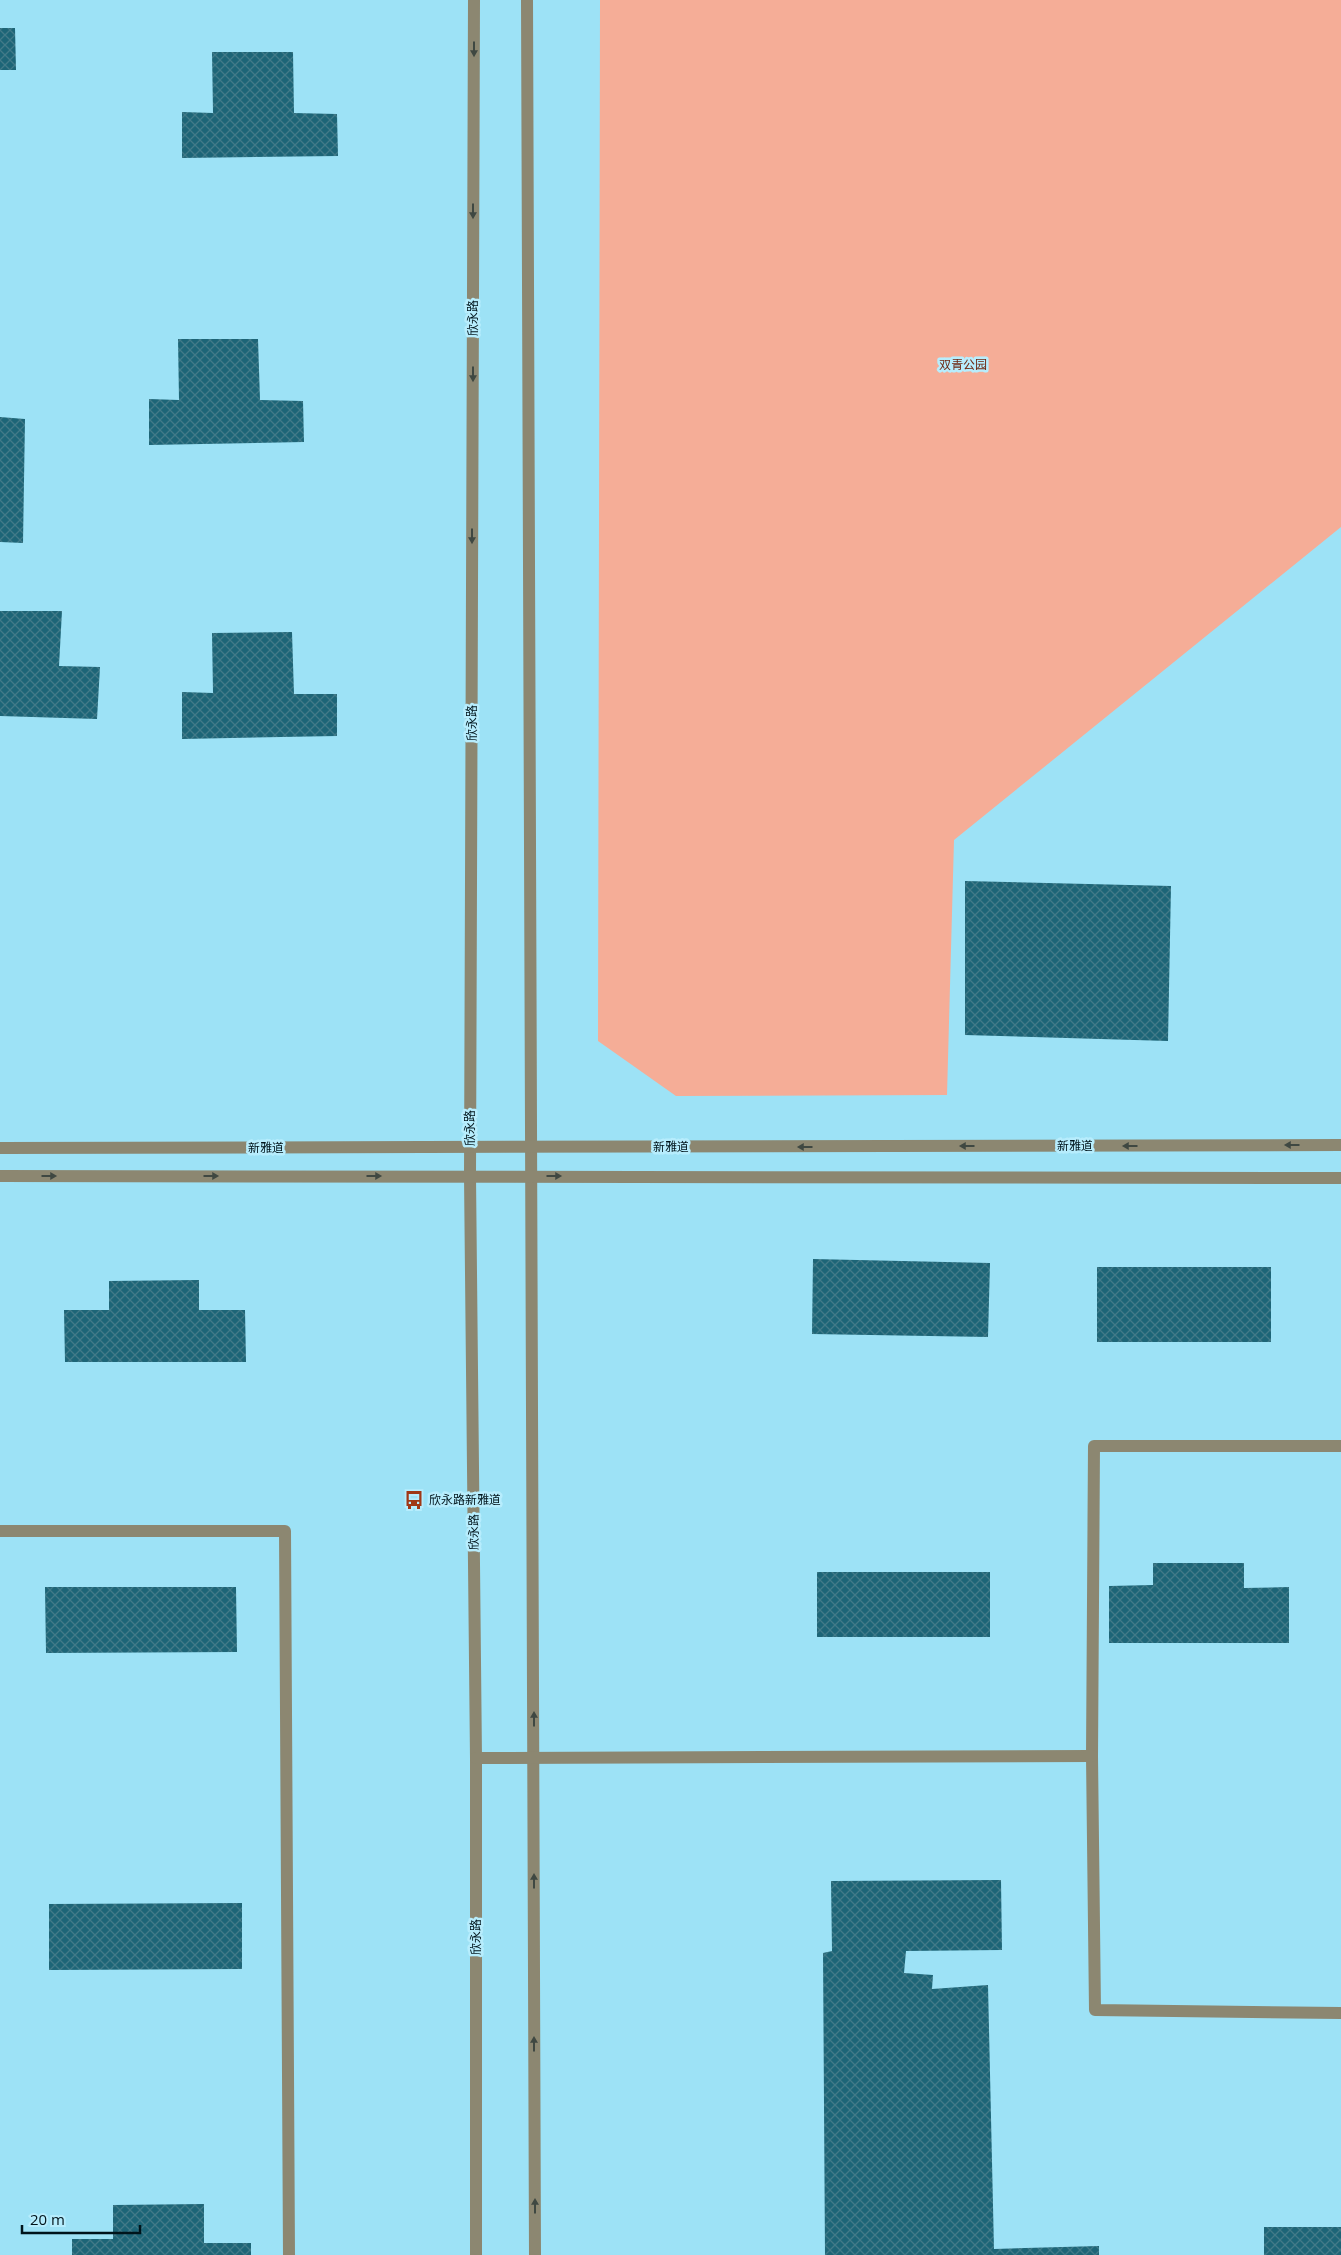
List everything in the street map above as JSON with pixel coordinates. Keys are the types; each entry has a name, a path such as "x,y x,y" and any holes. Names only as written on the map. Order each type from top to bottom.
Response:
{"street":[{"name":"欣永路","path":"474,0 470,1176 476,1758 476,2255"},
{"path":"527,0 535,2255"},
{"name":"新雅道","path":"0,1148 1341,1145"},
{"path":"0,1176 1341,1178"},
{"path":"1341,1446 1094,1446 1092,1756 1095,2010 1341,2012"},
{"path":"0,1531 285,1531 290,2255"},
{"path":"476,1758 1092,1756"}],"green space":[{"name":"双青公园","path":"600,0 1341,0 1341,527 954,840 947,1095 676,1096 598,1041"}],"building":[{"path":"0,28 15,28 16,70 0,70"},
{"path":"212,52 293,52 294,113 337,114 338,156 182,158 182,112 213,113"},
{"path":"178,339 258,339 260,400 303,401 304,442 149,445 149,399 179,400"},
{"path":"0,417 25,419 23,543 0,542"},
{"path":"0,611 62,611 59,666 100,667 97,719 0,716"},
{"path":"292,632 294,694 337,694 337,736 182,739 182,692 213,693 212,633"},
{"path":"965,881 1171,886 1168,1041 965,1035"},
{"path":"813,1259 990,1263 988,1337 812,1334"},
{"path":"1097,1267 1271,1267 1271,1342 1097,1342"},
{"path":"199,1280 199,1310 245,1310 246,1362 65,1362 64,1310 109,1310 109,1281"},
{"path":"1153,1563 1244,1563 1244,1588 1289,1587 1289,1643 1109,1643 1109,1586 1153,1585"},
{"path":"817,1572 990,1572 990,1637 817,1637"},
{"path":"45,1587 236,1587 237,1652 46,1653"},
{"path":"1001,1880 1002,1950 906,1951 904,1973 933,1975 932,1989 988,1985 994,2249 1099,2246 1099,2255 825,2255 823,1953 832,1951 831,1881"},
{"path":"242,1903 242,1969 49,1970 49,1904"},
{"path":"204,2204 204,2243 251,2243 251,2255 72,2255 72,2239 113,2239 113,2205"},
{"path":"1264,2227 1341,2227 1341,2255 1264,2255"}],"place":[{"name":"欣永路新雅道","path":"414,1500"}]}
